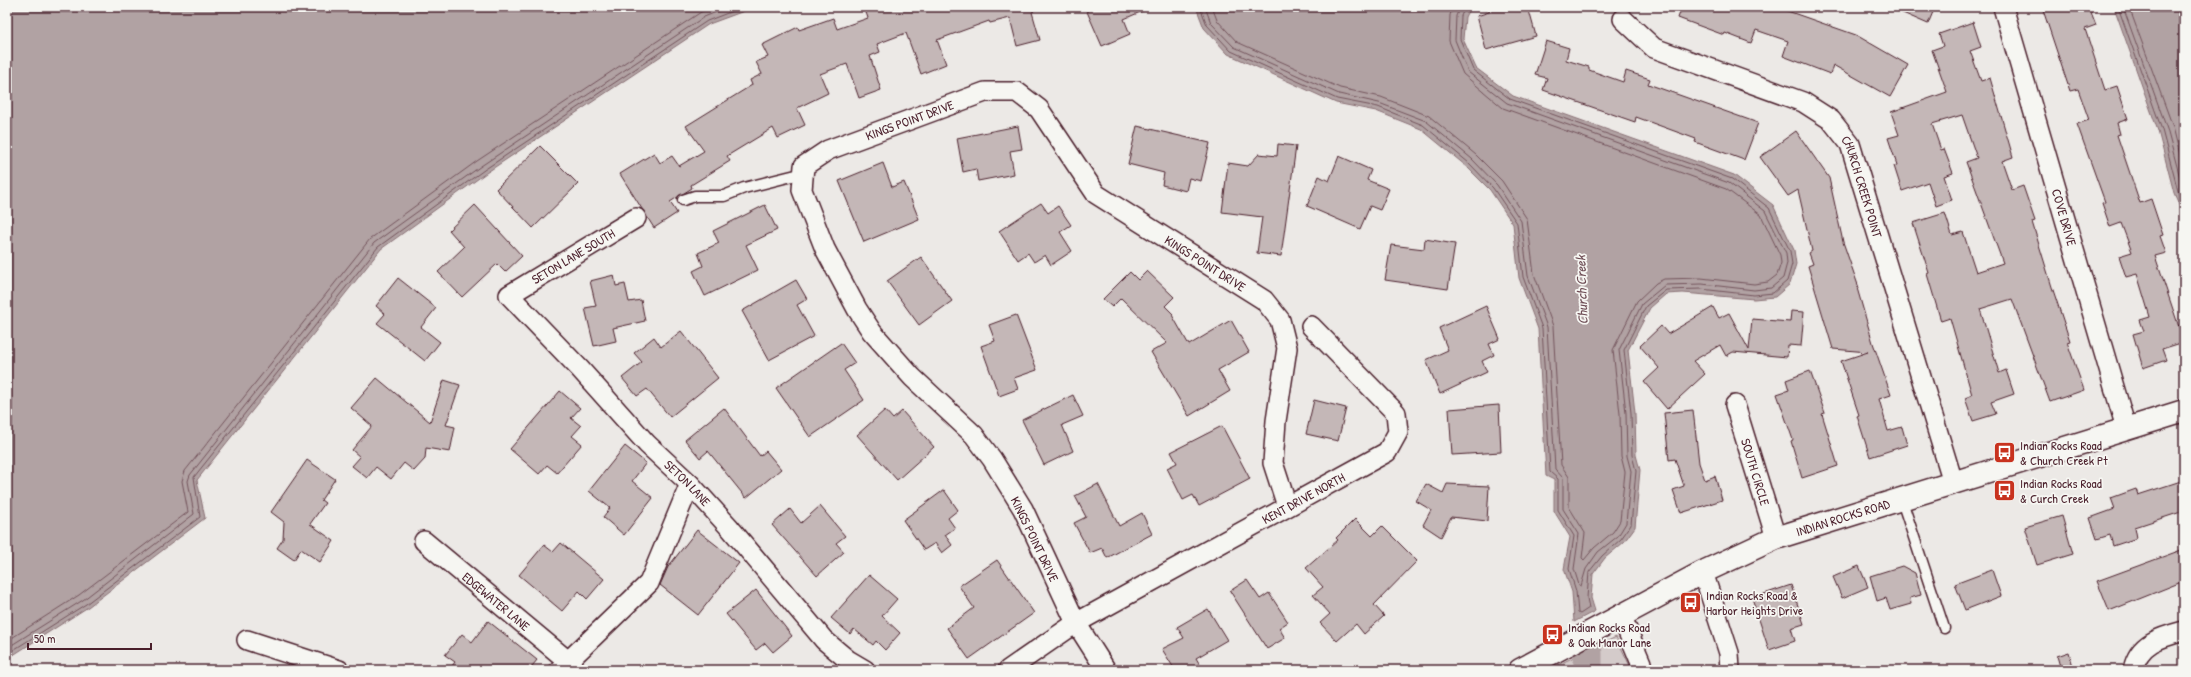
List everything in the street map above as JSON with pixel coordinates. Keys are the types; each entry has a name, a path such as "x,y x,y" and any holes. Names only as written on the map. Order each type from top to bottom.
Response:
{"street":[{"name":"COVE DRIVE","path":"2003,7 2126,428"},
{"name":"CHURCH CREEK POINT","path":"1623,18 1654,48 1803,102 1831,120 1850,144 1953,482"},
{"name":"KINGS POINT DRIVE","path":"1106,670 1076,623 1023,509 992,460 974,435 912,377 872,332 857,309 825,249 802,190 804,166 828,150 985,92 1018,92 1039,110 1096,194 1264,300 1280,320 1287,348 1276,421 1273,463 1287,506"},
{"name":"SETON LANE SOUTH","path":"509,295 636,218"},
{"name":"SETON LANE","path":"509,295 580,369 647,444 690,484 730,528 824,640 848,660 865,670"},
{"name":"KENT DRIVE NORTH","path":"1008,670 1076,623 1387,452 1398,432 1396,413 1310,326"},
{"name":"SOUTH CIRCLE","path":"1735,405 1776,538"},
{"name":"INDIAN ROCKS ROAD","path":"1520,670 1703,572 1776,538 2184,411"},
{"path":"564,665 649,583 690,484"},
{"name":"EDGEWATER LANE","path":"424,541 564,665"},
{"path":"1703,572 1729,652 1730,670"},
{"path":"1620,616 1641,663 1640,670"},
{"path":"2133,670 2135,662 2144,648 2157,639 2184,631"},
{"path":"246,640 339,670"}],"lane":[{"path":"683,200 694,196 724,196 750,186 804,173"},
{"path":"1901,498 1944,628"}],"shaded area":[{"path":"1616,637 1632,670 1547,670"}],"water":[{"path":"7,7 755,7 709,24 486,173 381,249 197,480 205,518 88,607 7,659"},
{"path":"1196,7 1470,7 1465,17 1463,39 1476,68 1513,96 1734,175 1773,205 1794,250 1796,264 1790,284 1775,297 1754,299 1683,293 1666,294 1650,308 1628,350 1635,413 1636,455 1640,470 1635,527 1624,542 1605,558 1593,574 1591,598 1595,611 1574,622 1572,592 1564,569 1570,537 1554,511 1554,480 1546,476 1538,329 1519,278 1513,224 1490,190 1466,166 1421,129 1376,111 1336,103 1228,54 1204,28"},
{"path":"2114,7 2184,7 2184,216 2174,193 2158,131"}],"building":[{"path":"864,7 1034,7 1034,11 1032,12 1040,40 1017,46 1010,18 990,23 989,21 937,40 946,64 921,74 906,33 877,44 880,52 870,56 881,90 859,98 847,64 820,74 828,93 797,108 805,125 778,138 773,128 727,156 730,161 691,185 692,188 670,202 677,213 654,228 620,174 654,153 660,163 672,156 679,166 704,151 686,126 752,85 750,80 762,74 756,62 768,57 762,45 798,27 799,30 833,18 837,29 868,18"},
{"path":"1085,7 1152,7 1124,19 1130,34 1102,46"},
{"path":"1488,7 1528,7 1536,36 1486,50 1477,16 1489,12"},
{"path":"1682,7 1776,7 1856,35 1908,65 1890,97 1833,65 1830,74 1783,56 1788,41 1756,30 1751,43 1678,18"},
{"path":"1889,7 1935,7 1928,24"},
{"path":"2042,7 2089,7 2096,25 2085,29 2105,90 2117,86 2128,119 2117,123 2120,134 2117,135 2140,203 2151,199 2163,235 2160,236 2166,253 2155,256 2184,342 2162,349 2166,360 2143,368 2133,334 2144,331 2140,320 2150,317 2137,274 2126,277 2119,256 2132,252 2121,223 2110,227 2102,203 2105,202 2077,124 2089,120 2078,89 2070,91"},
{"path":"1973,22 1981,47 1970,51 1981,81 1990,78 2013,157 2002,161 2012,190 2023,186 2035,221 2032,222 2070,341 2067,342 2084,390 2050,402 2012,299 1980,309 1999,373 2006,370 2014,394 1991,402 1996,414 1973,421 1965,398 1972,395 1950,318 1941,321 1927,274 1929,273 1913,223 1945,213 1952,235 1963,232 1976,272 2003,263 1966,162 1977,158 1962,115 1932,124 1941,150 1944,149 1953,173 1944,176 1952,200 1936,206 1928,182 1902,191 1894,166 1897,165 1888,138 1899,135 1891,112 1947,92 1932,50 1943,46 1939,34"},
{"path":"1546,41 1569,48 1566,60 1589,67 1589,70 1623,82 1626,71 1650,79 1648,84 1758,123 1744,160 1695,142 1696,139 1636,117 1635,122 1543,90 1547,78 1535,75"},
{"path":"1018,126 1022,149 1010,151 1014,174 978,181 976,169 963,172 957,138"},
{"path":"1137,126 1210,143 1201,181 1189,178 1186,191 1162,185 1164,173 1128,164"},
{"path":"1796,131 1829,178 1843,242 1859,288 1857,288 1873,343 1891,395 1879,399 1888,431 1902,427 1907,445 1870,457 1857,416 1859,415 1841,361 1868,352 1833,349 1808,266 1813,264 1809,253 1812,251 1798,190 1788,196 1760,157"},
{"path":"1278,144 1296,146 1281,256 1257,253 1262,217 1222,212 1228,163 1248,166 1259,154 1277,156"},
{"path":"540,146 578,184 533,228 496,189"},
{"path":"1339,156 1371,170 1367,180 1389,189 1380,210 1370,206 1360,229 1307,206 1319,176 1329,181"},
{"path":"883,163 892,187 904,182 919,219 864,242 839,181"},
{"path":"1041,203 1048,213 1058,206 1071,225 1060,232 1072,251 1051,265 1045,255 1034,262 1028,253 1018,260 999,231"},
{"path":"475,205 522,256 505,272 497,264 462,297 438,272 464,247 449,230"},
{"path":"765,205 777,230 746,245 758,270 705,296 693,271 703,266 698,253 719,243 713,231"},
{"path":"1425,239 1455,244 1448,289 1385,280 1391,245 1424,249"},
{"path":"921,257 952,301 919,325 887,281"},
{"path":"1147,271 1174,297 1165,306 1173,314 1172,315 1189,345 1231,320 1249,352 1218,370 1230,391 1189,416 1151,352 1167,343 1121,298 1112,307 1103,299 1130,272 1138,280"},
{"path":"614,275 616,286 625,284 629,302 641,300 645,321 613,328 616,341 594,346 585,308 596,306 590,281"},
{"path":"398,278 436,308 421,327 440,342 425,361 377,323 385,314 376,306"},
{"path":"796,280 807,299 797,305 814,336 769,360 742,311"},
{"path":"1486,306 1500,339 1489,344 1494,355 1482,361 1487,372 1440,394 1426,360 1448,350 1439,328"},
{"path":"1713,307 1719,318 1729,313 1749,350 1752,319 1790,322 1791,311 1804,312 1801,346 1788,345 1787,357 1733,352 1726,356 1720,345 1693,361 1705,374 1667,409 1644,382 1659,368 1640,346 1661,326 1668,334"},
{"path":"1016,315 1037,370 1014,378 1018,389 999,396 981,346 995,341 989,325"},
{"path":"681,331 718,378 670,417 647,389 637,396 622,378 642,362 634,353 654,337 661,347"},
{"path":"841,343 855,363 844,370 864,400 810,437 776,388"},
{"path":"1810,371 1825,413 1822,414 1838,466 1802,478 1791,441 1793,440 1777,394 1789,390 1786,380"},
{"path":"377,378 430,422 444,380 460,385 446,425 455,427 450,452 426,448 425,459 414,471 404,463 391,479 376,467 367,478 352,466 360,457 352,450 372,426 351,408"},
{"path":"560,391 580,408 571,418 581,426 572,436 582,444 557,473 547,465 539,474 510,449"},
{"path":"1073,395 1083,416 1062,425 1073,451 1044,465 1022,420"},
{"path":"1314,400 1346,408 1338,441 1306,434"},
{"path":"1499,405 1501,452 1452,455 1449,409"},
{"path":"724,408 760,456 766,451 781,469 746,498 708,451 700,458 685,440"},
{"path":"885,410 893,419 902,411 934,447 897,480 857,435"},
{"path":"1693,410 1699,463 1705,480 1715,476 1722,500 1681,513 1673,490 1684,486 1675,459 1669,460 1664,413"},
{"path":"1222,426 1250,479 1199,506 1193,495 1183,500 1167,468 1177,463 1171,452"},
{"path":"625,446 646,463 632,481 653,498 624,535 603,517 610,508 589,491"},
{"path":"307,460 335,479 321,500 325,503 310,524 334,541 320,562 301,549 294,560 277,548 283,539 284,522 271,512"},
{"path":"2184,480 2184,511 2135,527 2137,538 2113,546 2110,535 2097,539 2090,518 2115,509 2111,498 2136,489 2138,495"},
{"path":"1098,484 1119,526 1142,513 1152,534 1107,558 1102,548 1090,553 1074,523 1086,517 1075,496"},
{"path":"1426,484 1443,493 1447,484 1489,486 1487,521 1451,517 1441,537 1423,525 1431,510 1416,501"},
{"path":"944,490 958,510 948,518 955,528 945,535 952,545 942,553 935,543 924,550 903,520"},
{"path":"820,506 845,536 836,543 844,552 817,576 772,525 790,509 801,523"},
{"path":"2062,516 2073,554 2037,565 2025,527"},
{"path":"1355,519 1372,536 1382,526 1417,561 1374,605 1384,616 1364,634 1356,624 1337,641 1320,623 1330,614 1313,595 1323,587 1306,568 1338,540 1336,538"},
{"path":"697,530 739,563 698,615 660,585 668,567"},
{"path":"561,543 604,579 587,599 579,591 562,611 519,575 544,545 553,552"},
{"path":"2184,549 2184,581 2109,611 2097,581"},
{"path":"997,560 1034,613 969,659 947,628 974,608 959,586"},
{"path":"1859,566 1868,587 1842,598 1833,577"},
{"path":"1902,566 1915,573 1921,595 1910,598 1911,604 1890,610 1886,598 1877,601 1870,576"},
{"path":"1992,570 2001,596 1965,610 1955,584"},
{"path":"869,575 897,599 882,616 900,633 885,650 876,641 873,645 854,629 850,634 831,618"},
{"path":"1247,580 1260,599 1269,593 1288,622 1279,628 1285,638 1267,649 1230,591"},
{"path":"1791,585 1804,624 1791,628 1795,641 1769,650 1752,598"},
{"path":"756,590 792,636 773,652 765,643 756,650 726,614"},
{"path":"1208,609 1227,640 1196,658 1203,670 1175,670 1162,649 1184,638 1177,627"},
{"path":"488,621 537,660 529,670 449,670 455,662 445,655 462,634 472,642"},
{"path":"2069,652 2074,670 2061,670 2057,656"}],"waterway":[{"name":"Church Creek","path":"1588,653 1588,670"}],"place":[{"name":"Indian Rocks Road & Church Creek Pt","path":"2004,452"},
{"name":"Indian Rocks Road & Curch Creek","path":"2004,490"},
{"name":"Indian Rocks Road & Harbor Heights Drive","path":"1691,602"},
{"name":"Indian Rocks Road & Oak Manor Lane","path":"1553,634"}]}
